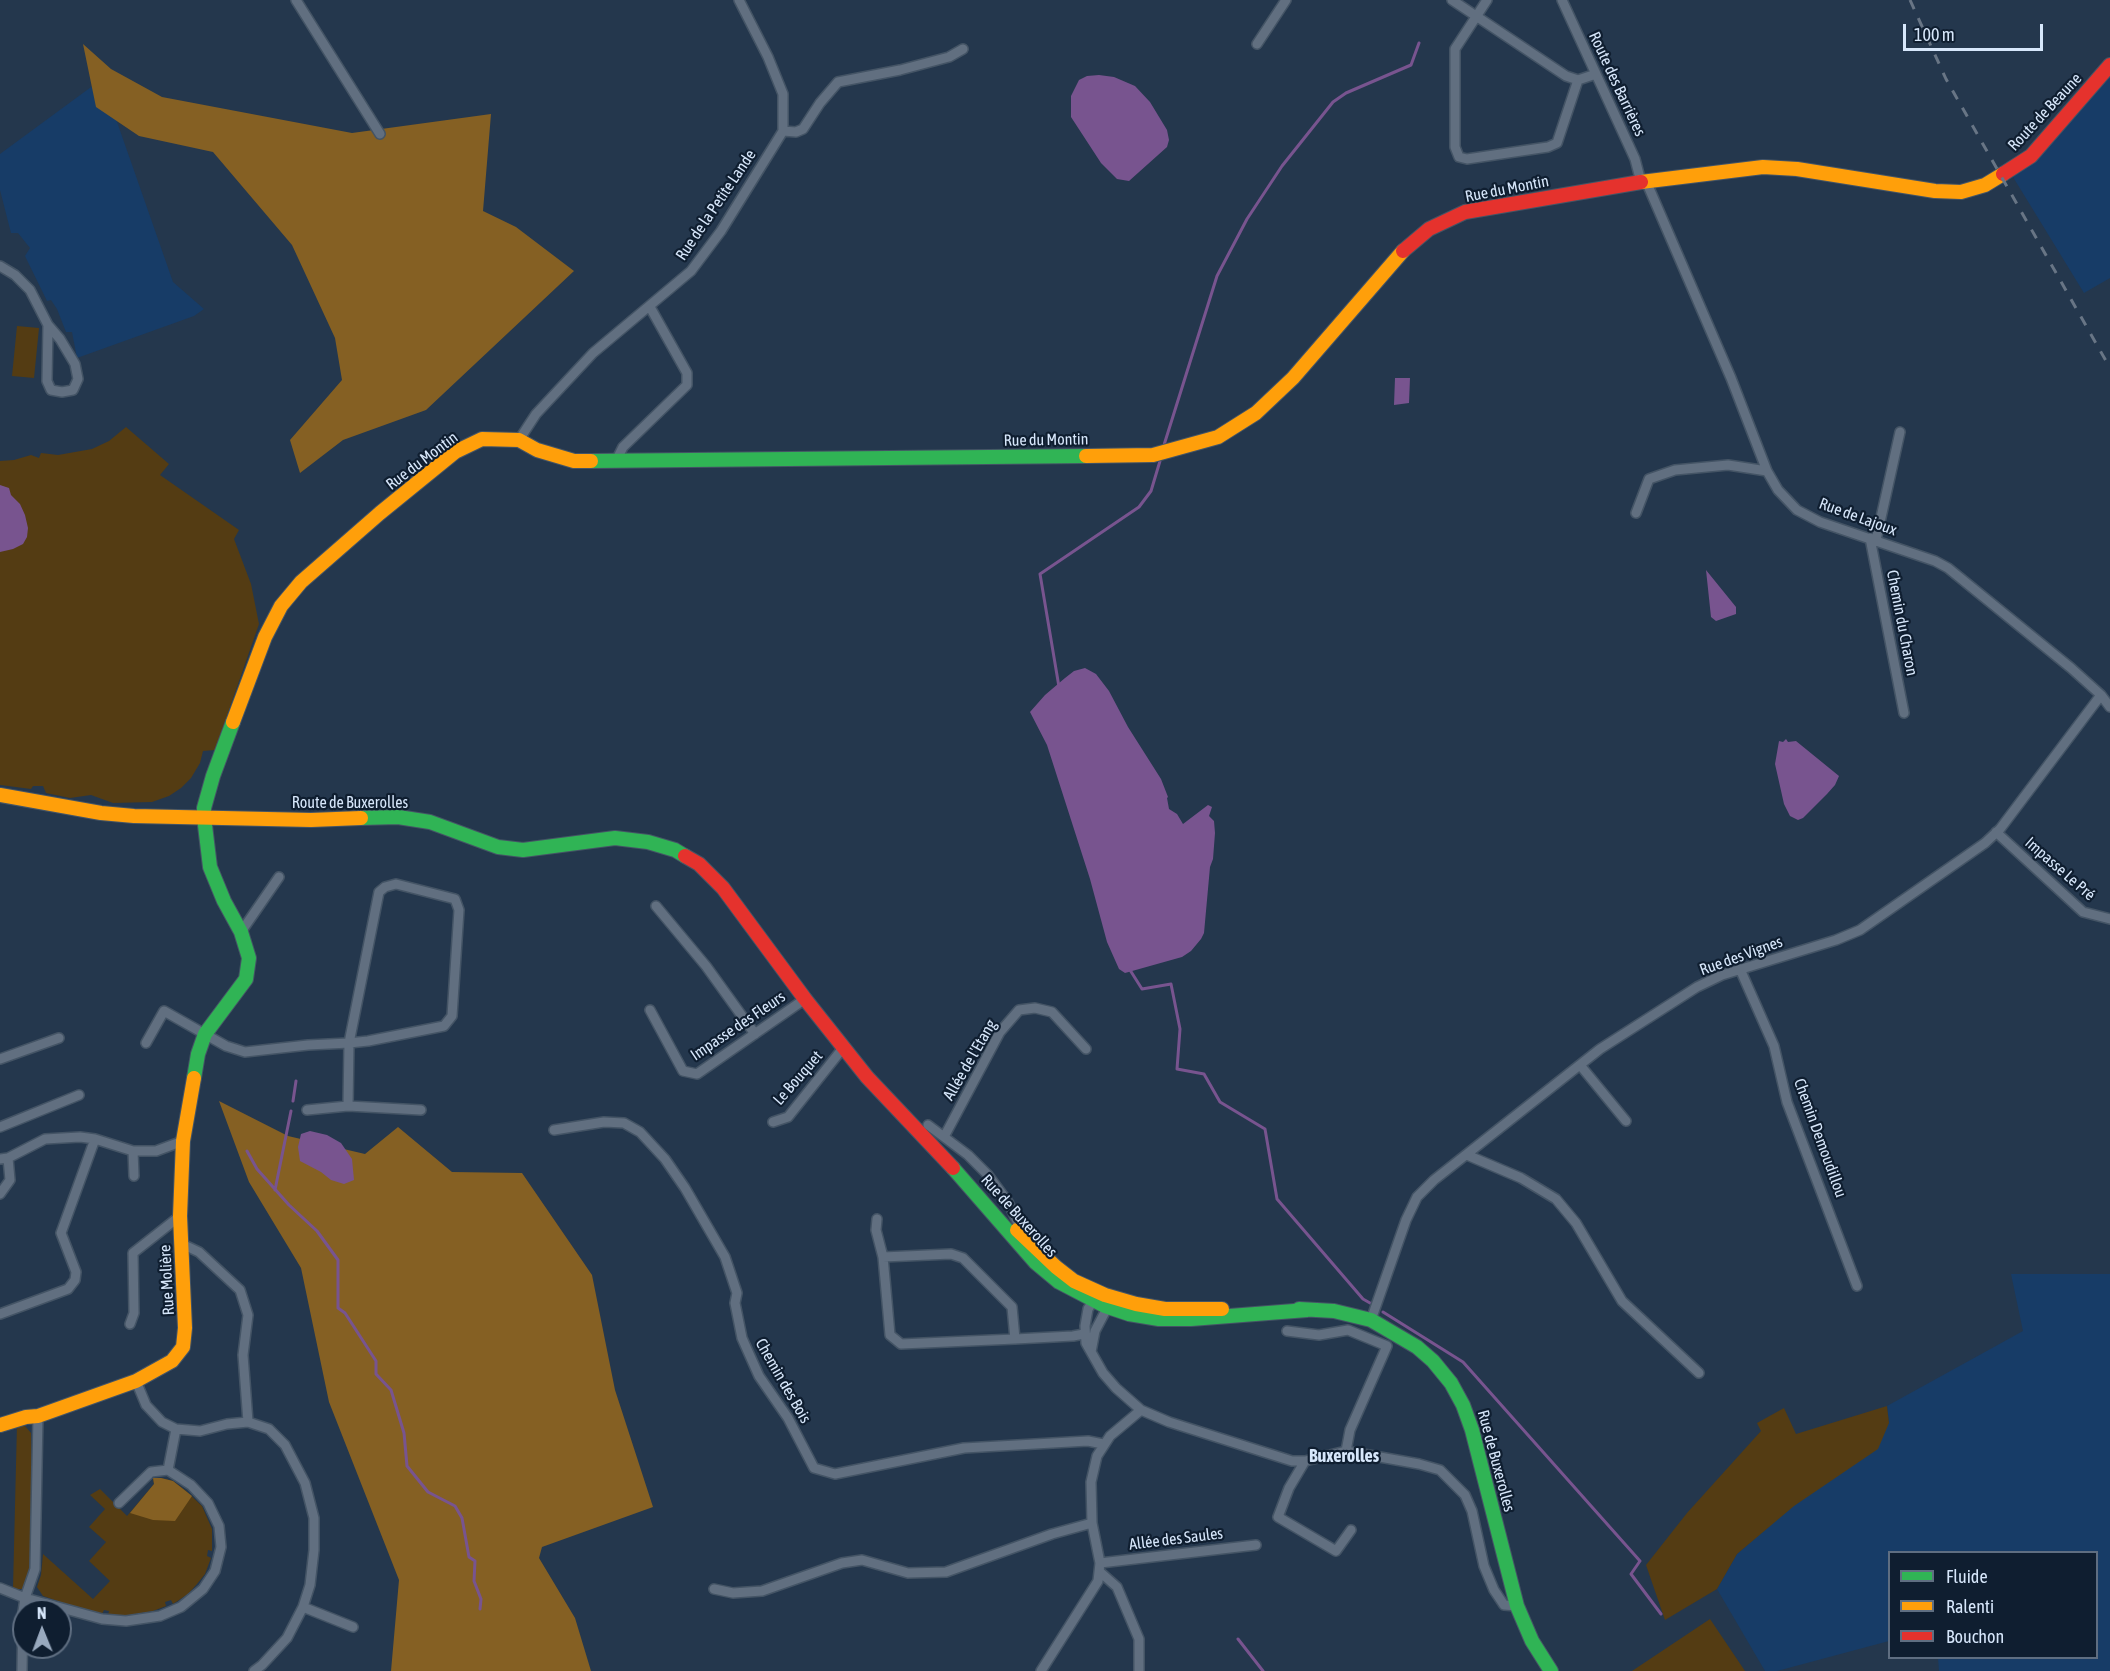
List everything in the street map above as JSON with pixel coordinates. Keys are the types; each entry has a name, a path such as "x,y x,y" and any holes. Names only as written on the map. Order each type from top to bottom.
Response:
{"street":[{"path":"296,0 380,134"},
{"path":"739,0 768,57 783,94 783,131 796,132 803,129 824,97 838,82 900,70 949,57 963,49"},
{"path":"1257,44 1286,0"},
{"path":"1452,0 1566,76 1578,80 1596,74"},
{"path":"1487,0 1455,49 1455,147 1459,157 1467,159 1548,147 1557,143 1578,80"},
{"name":"Route des Barrières","path":"1562,0 1635,159 1643,182"},
{"name":"Route de Beaune","path":"2001,176 2031,156 2110,64"},
{"name":"Rue de la Petite Lande","path":"519,440 536,414 593,353 691,271 721,231 783,131"},
{"name":"Rue du Montin","path":"204,817 204,808 213,776 265,637 272,620 288,596 380,513 455,452 482,439 519,440 537,450 574,461 1153,455 1218,437 1256,414 1293,378 1401,253 1429,229 1465,212 1643,182 1762,167 1797,169 1928,190 1961,192 1985,185 2001,176"},
{"name":"Rue de Lajoux","path":"1643,182 1731,378 1767,471 1778,490 1797,510 1820,522 1935,561 1948,568 2101,695 2110,707"},
{"path":"0,267 15,275 30,290 48,325 60,339 75,364 78,379 73,390 62,392 51,390 47,381 48,325"},
{"path":"616,461 623,447 687,385 687,373 650,307"},
{"path":"1873,539 1900,432"},
{"path":"1636,513 1649,479 1675,470 1728,465 1767,471"},
{"name":"Chemin du Charon","path":"1873,539 1904,713"},
{"name":"Rue des Vignes","path":"1371,1320 1406,1220 1417,1197 1434,1180 1600,1049 1697,987 1740,969 1836,940 1860,930 1985,843 1996,832 2101,695"},
{"name":"Route de Buxerolles","path":"0,795 100,813 311,820 398,817 430,822 498,847 524,850 615,838 648,842 675,850 699,864 715,880 763,940 805,999"},
{"name":"Rue Molière","path":"0,1425 38,1416 136,1381 172,1362 183,1347 186,1328 180,1216 183,1141 198,1054 205,1034 246,979 249,958 241,932 224,901 210,867 204,817"},
{"name":"Impasse Le Pré","path":"1996,832 2083,912 2110,919"},
{"path":"241,932 279,877"},
{"path":"146,1043 164,1011 226,1046 245,1052 349,1043 368,1041 444,1026 452,1016 459,910 455,899 396,884 385,887 380,892 349,1043 348,1106"},
{"path":"656,906 706,966 755,1034"},
{"name":"Chemin Demoudillou","path":"1740,969 1774,1046 1787,1102 1857,1286"},
{"name":"Impasse des Fleurs","path":"650,1010 683,1071 697,1074 805,999"},
{"name":"Rue de Buxerolles","path":"805,999 843,1048 1035,1262 1059,1282 1128,1314 1149,1317 1191,1320 1307,1310 1334,1311 1371,1320 1417,1347 1433,1361 1451,1383 1463,1405 1472,1430 1511,1606 1551,1671"},
{"name":"Allée de l'Etang","path":"944,1137 1000,1032 1019,1011 1035,1008 1052,1012 1086,1050"},
{"path":"0,1059 59,1038"},
{"name":"Le Bouquet","path":"773,1122 788,1117 843,1048"},
{"path":"1580,1065 1626,1121"},
{"path":"0,1126 79,1095"},
{"path":"307,1110 348,1106 421,1110"},
{"name":"Chemin des Bois","path":"554,1130 604,1122 624,1123 640,1132 664,1159 686,1188 725,1257 737,1293 735,1303 741,1338 759,1376 788,1418 814,1468 835,1474 964,1448 1088,1441 1102,1444"},
{"path":"928,1125 968,1155 988,1175 1008,1202 1025,1237"},
{"path":"0,1194 10,1180 4,1158 45,1139 80,1137 133,1151 156,1151 183,1141"},
{"path":"0,1314 68,1289 75,1280 76,1272 62,1233 94,1139"},
{"path":"133,1151 134,1176"},
{"path":"953,1168 968,1155"},
{"path":"1467,1155 1521,1178 1556,1199 1576,1223 1622,1301 1699,1373"},
{"name":"Rue de Buxerolles","path":"953,1168 1056,1267 1101,1301"},
{"path":"130,1324 134,1313 133,1253 180,1216"},
{"path":"876,1219 876,1230 883,1257 890,1335 901,1344 1084,1334"},
{"path":"182,1245 200,1252 240,1290 248,1315 243,1355 248,1422"},
{"path":"883,1257 951,1254 963,1258 1012,1307 1015,1339"},
{"path":"1091,1352 1095,1331 1105,1312 1101,1301 1088,1310 1084,1334 1091,1352 1110,1381 1142,1410 1169,1422 1292,1461 1305,1461 1346,1450 1440,1470 1465,1495 1472,1510 1484,1566 1494,1590 1511,1606"},
{"path":"1287,1331 1319,1335 1348,1330 1388,1346 1350,1430 1346,1450"},
{"path":"136,1381 146,1405 162,1422 176,1429 200,1431 227,1424 248,1422 268,1429 285,1445 305,1483 314,1518 314,1550 310,1585 303,1607 287,1638 254,1671"},
{"path":"1041,1671 1098,1581 1100,1568 1092,1523 1092,1470 1102,1444 1142,1410"},
{"path":"22,1671 25,1598 35,1569 38,1416"},
{"path":"168,1470 176,1429"},
{"path":"1305,1461 1289,1488 1278,1517 1336,1551 1351,1530"},
{"path":"0,1588 25,1598 102,1619 126,1621 160,1616 181,1607 203,1590 215,1571 222,1547 219,1526 208,1503 191,1485 168,1470 151,1472 118,1503"},
{"path":"714,1589 733,1593 762,1591 842,1563 862,1560 909,1573 946,1572 1053,1534 1092,1523"},
{"name":"Allée des Saules","path":"1100,1568 1256,1545"},
{"path":"1100,1568 1117,1587 1139,1639 1139,1671"},
{"path":"303,1607 353,1627"}],"shaded area":[{"path":"83,44 111,69 162,97 352,133 491,114 483,211 516,227 574,271 426,410 343,440 300,473 290,440 342,380 335,338 292,245 213,152 139,136 96,107"},
{"path":"2110,71 2110,278 2084,293 2013,177"},
{"path":"1087,76 1114,77 1135,86 1150,102 1167,130 1169,140 1167,147 1129,181 1117,179 1101,163 1071,117 1071,96 1079,80"},
{"path":"102,79 173,282 204,309 194,316 77,358 72,332 66,332 57,309 51,300 47,301 25,256 30,248 18,233 11,233 0,190 0,154"},
{"path":"17,326 39,328 34,378 12,376"},
{"path":"1395,378 1410,378 1409,403 1394,405"},
{"path":"126,427 169,464 160,475 239,530 234,539 251,584 259,624 215,750 203,751 200,763 191,778 181,788 169,796 152,802 113,803 91,795 70,798 46,793 43,786 33,786 31,789 0,785 0,461 31,455 39,458 41,453 58,455 92,449 109,441"},
{"path":"0,485 9,488 11,495 20,504 28,528 23,544 0,552"},
{"path":"1706,570 1736,607 1736,614 1716,621 1711,617"},
{"path":"1085,668 1096,674 1109,691 1128,727 1161,779 1168,797 1169,809 1177,814 1183,824 1208,805 1212,807 1209,816 1214,821 1213,859 1210,867 1204,933 1201,939 1191,951 1182,957 1125,973 1119,969 1107,942 1090,879 1047,745 1030,712 1065,678 1074,671"},
{"path":"1786,739 1788,742 1796,741 1839,776 1827,794 1803,818 1798,820 1790,816 1784,804 1775,764 1779,741 1783,742"},
{"path":"219,1101 288,1136 365,1154 398,1127 452,1172 522,1173 592,1275 615,1390 653,1507 542,1547 539,1558 575,1618 591,1671 391,1671 399,1580 329,1402 301,1268 249,1182"},
{"path":"310,1131 327,1135 341,1143 352,1159 354,1180 344,1184 331,1180 300,1161 298,1147 301,1134"},
{"path":"2011,1274 2110,1274 2110,1671 1939,1671 1938,1659 2098,1659 2098,1551 1888,1551 1888,1641 1777,1671 1765,1671 1717,1589 1737,1554 1889,1423 1887,1406 2023,1331"},
{"path":"1887,1406 1889,1423 1878,1449 1794,1506 1737,1554 1717,1589 1665,1620 1646,1565 1687,1513 1761,1431 1757,1423 1784,1408 1796,1434"},
{"path":"17,1424 25,1426 31,1433 31,1566 23,1589 13,1588"},
{"path":"153,1478 161,1478 173,1481 186,1491 202,1506 212,1529 212,1551 208,1550 207,1556 211,1558 205,1574 188,1594 173,1604 171,1600 165,1602 166,1606 153,1611 129,1615 108,1615 109,1611 104,1610 102,1614 90,1612 72,1606 72,1599 52,1599 43,1596 37,1587 43,1554 93,1599 110,1581 89,1561 106,1542 89,1527 105,1509 90,1495 100,1489 127,1516 154,1484"},
{"path":"153,1478 173,1481 192,1496 175,1521 153,1520 130,1513 154,1484"},
{"path":"1710,1619 1745,1671 1632,1671"}],"waterway":[{"path":"1164,445 1217,276 1247,219 1282,166 1333,102 1346,93 1411,65 1419,43"},
{"path":"1059,687 1040,574 1139,507 1151,491 1160,461"},
{"path":"1130,970 1142,989 1171,984 1180,1029 1177,1069 1204,1074 1220,1102 1265,1129 1277,1199 1363,1299 1370,1303"},
{"path":"293,1101 296,1081"},
{"path":"275,1190 291,1111"},
{"path":"247,1151 257,1169 289,1205 317,1231 338,1260 338,1308 345,1313 376,1361 376,1374 391,1390 404,1433 407,1466 428,1492 455,1506 462,1518 469,1557 475,1561 474,1581 481,1599 480,1609"},
{"path":"1383,1312 1463,1362 1640,1561 1631,1574 1661,1614"},
{"path":"1238,1639 1263,1671"}],"railway":[{"path":"1910,0 1946,79 2110,368"}],"traffic: fast":[{"path":"591,461 1086,456"},
{"path":"194,1078 198,1054 205,1034 246,979 249,958 241,932 224,901 210,867 204,817 204,808 213,776 233,722"},
{"path":"361,818 398,817 430,822 498,847 523,850 615,838 648,842 675,850 685,856"},
{"path":"953,1168 1035,1262 1059,1282 1105,1306 1129,1314 1159,1319 1191,1319 1307,1310"},
{"path":"1299,1309 1334,1311 1371,1320 1417,1347 1433,1361 1451,1383 1463,1405 1472,1430 1517,1606 1532,1641 1551,1671"}],"traffic: slow":[{"path":"1641,182 1763,167 1797,169 1935,191 1961,192 1985,185 2003,174"},
{"path":"1086,456 1153,455 1218,437 1256,413 1293,378 1403,251"},
{"path":"233,722 265,637 281,606 301,582 455,452 482,439 519,440 537,450 574,461 591,461"},
{"path":"0,795 101,813 134,816 311,820 361,818"},
{"path":"0,1425 38,1416 136,1381 172,1361 183,1347 185,1328 180,1216 183,1141 194,1078"},
{"path":"1017,1230 1074,1281 1105,1295 1165,1309 1222,1309"}],"traffic: jam":[{"path":"2003,174 2031,156 2110,65"},
{"path":"1403,251 1429,229 1465,212 1641,182"},
{"path":"685,856 699,864 723,888 805,999 867,1077 953,1168"}],"district":[{"name":"Buxerolles","path":"1344,1456"}]}
